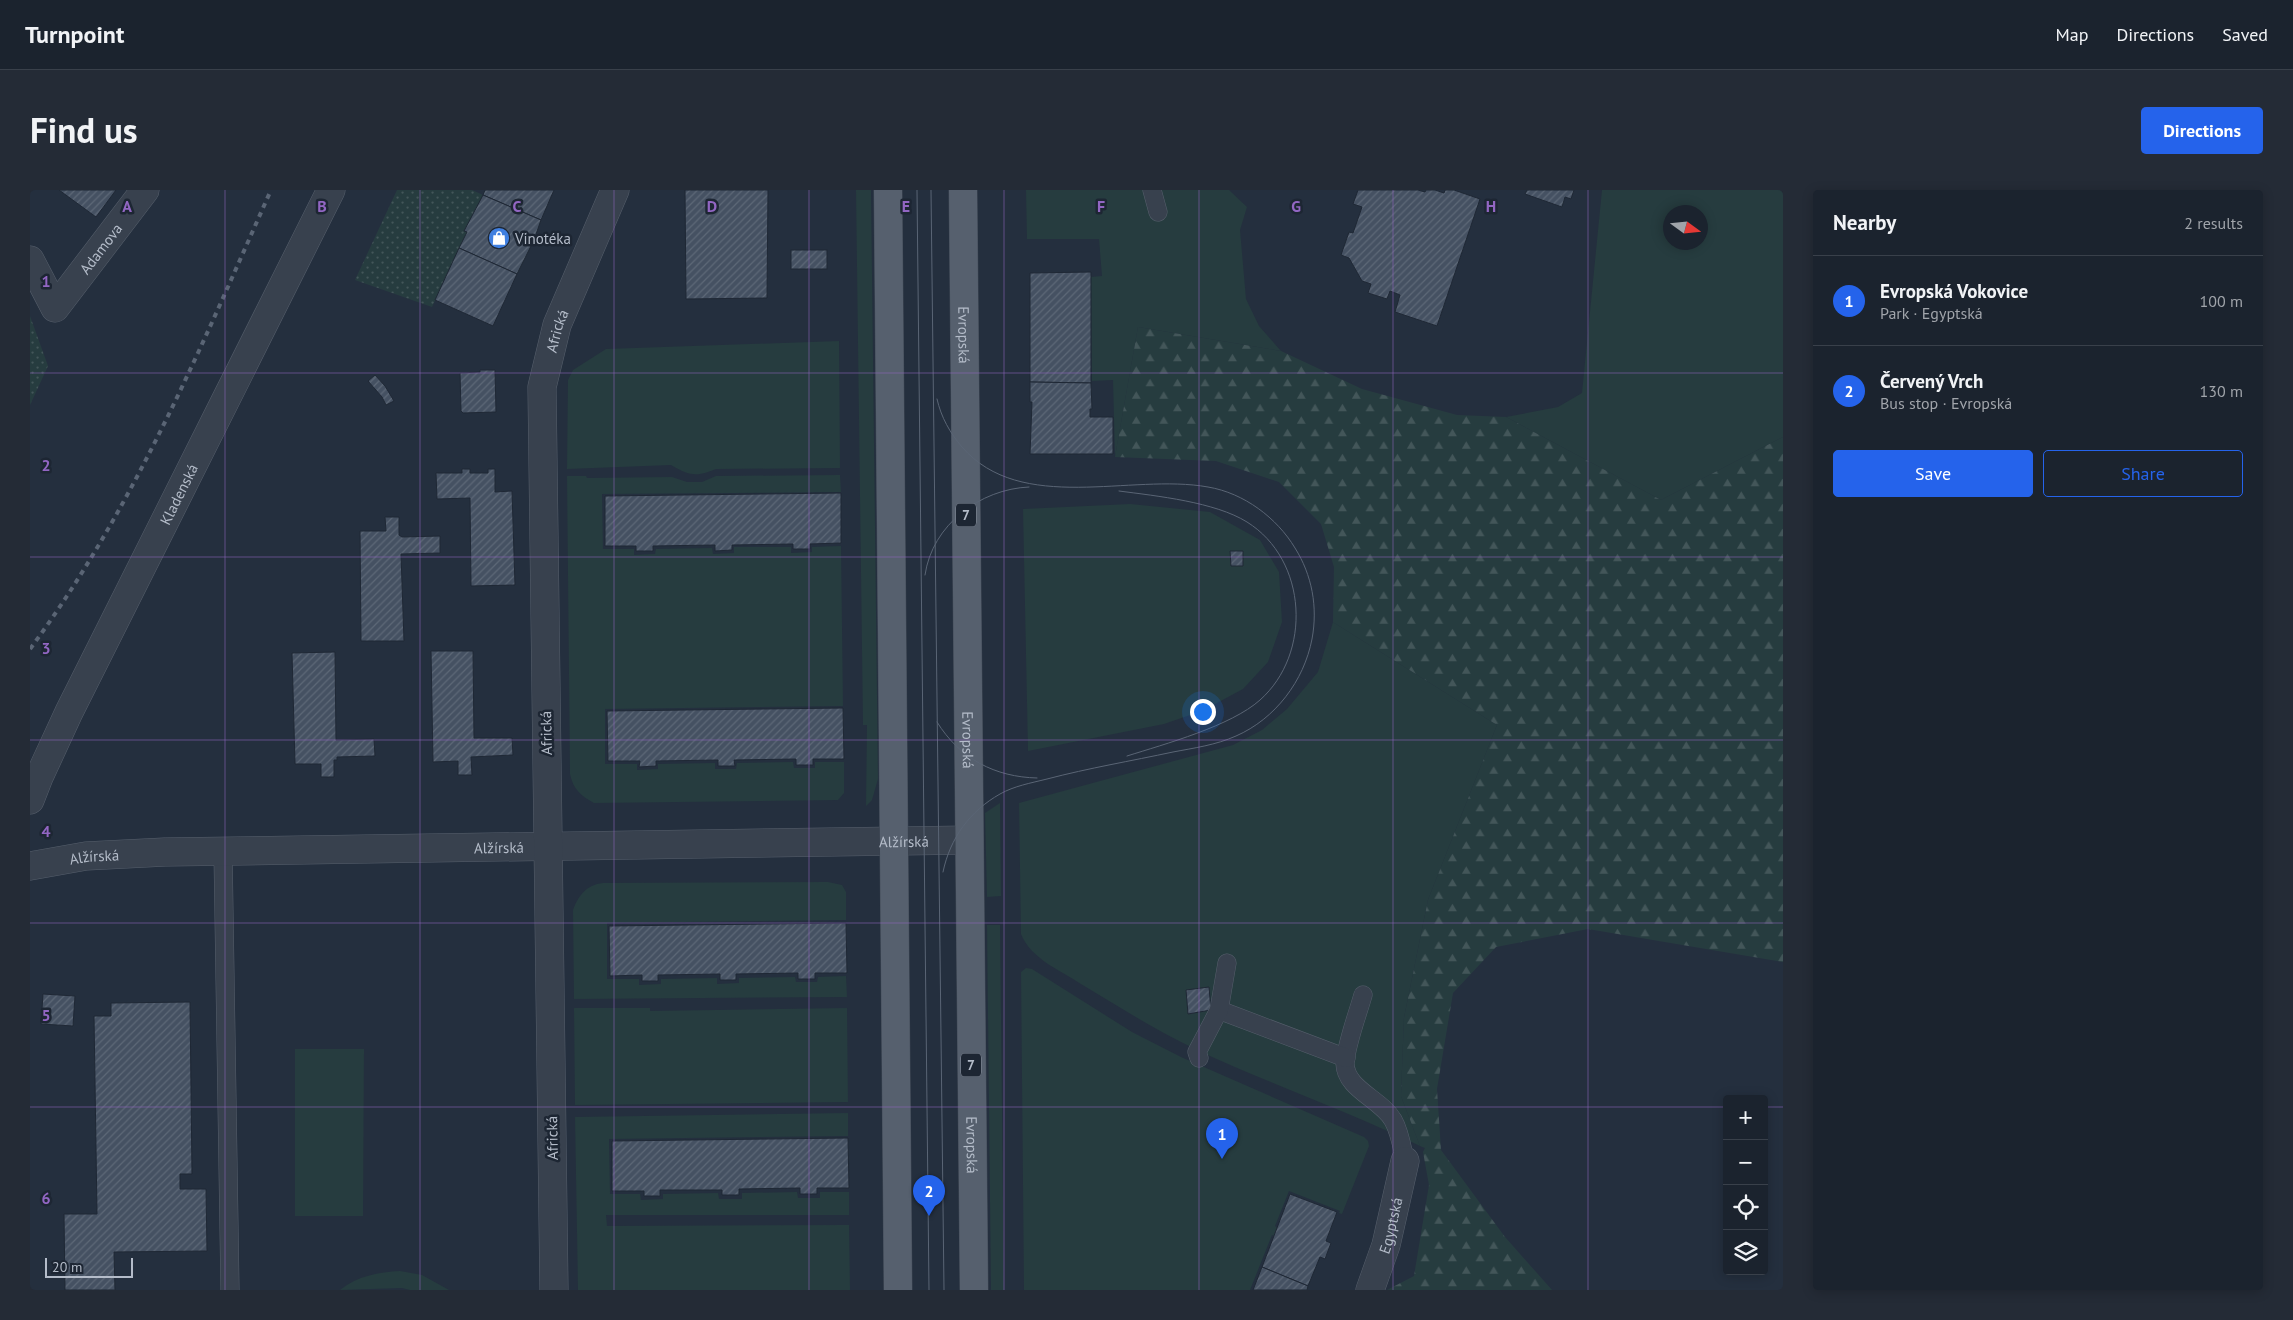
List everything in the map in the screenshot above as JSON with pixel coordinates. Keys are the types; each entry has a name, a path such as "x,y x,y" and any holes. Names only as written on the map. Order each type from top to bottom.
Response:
{"main road":[{"path":"888,190 898,1290"},
{"name":"Evropská","path":"963,190 974,1290"}],"street":[{"name":"Adamova","path":"30,260 55,308 145,190"},
{"name":"Kladenská","path":"30,800 70,712 331,190"},
{"name":"Africká","path":"554,1290 542,386 557,325 615,190"},
{"name":"Alžírská","path":"30,866 86,856 223,851 969,840"},
{"name":"Egyptská","path":"1370,1290 1386,1245 1405,1161"}],"lane":[{"path":"1152,190 1158,212"},
{"path":"223,851 230,1290"},
{"path":"1199,1058 1197,1052 1219,1010 1227,963"},
{"path":"1363,995 1345,1064 1350,1080 1381,1105 1393,1120 1401,1141 1405,1161"},
{"path":"1219,1010 1346,1058"}],"green space":[{"path":"397,190 472,190 483,195 465,230 467,232 432,307 355,280"},
{"path":"856,190 871,190 878,779 872,800 866,806 867,725 863,725"},
{"path":"1026,190 1229,190 1247,207 1240,230 1246,299 1259,326 1281,351 1138,327 1115,457 1113,380 1092,381 1091,277 1102,276 1099,239 1027,239"},
{"path":"1602,190 1783,190 1783,437 1661,500 1506,417 1558,407 1582,393"},
{"path":"30,316 48,366 30,405"},
{"path":"1138,327 1281,351 1362,389 1457,415 1506,417 1661,500 1783,437 1783,962 1588,929 1496,947 1453,993 1437,1089 1441,1150 1505,1237 1552,1290 1387,1290 1414,1276 1429,1185 1423,1152 1425,1148 1420,1146 1401,1096 1404,1018 1428,900 1497,725 1333,622 1334,567 1321,524 1279,482 1216,461 1115,457"},
{"path":"839,341 840,468 716,469 698,474 688,473 671,465 567,469 568,380 573,370 606,349"},
{"path":"840,475 841,492 602,494 603,549 634,549 634,555 655,554 656,549 712,548 713,554 734,553 734,547 791,547 791,553 812,552 812,547 841,546 843,706 605,709 605,764 637,764 637,770 658,769 658,764 715,763 715,769 736,769 737,763 793,762 794,768 815,768 815,762 844,762 844,793 838,800 594,803 581,795 575,788 570,774 567,476 586,476 587,478 672,477 687,482 702,482 716,476"},
{"path":"1130,504 1210,512 1260,540 1279,572 1282,622 1268,662 1243,689 1202,711 1164,724 1028,751 1023,509","holes":["1230,551 1243,551 1243,566 1231,566"]},
{"path":"1333,622 1497,725 1428,900 1404,1018 1401,1096 1420,1146 1197,1050 1167,1035 1047,963 1032,950 1021,934 1019,803 1233,745 1262,730 1287,709 1318,672","holes":["1209,987 1211,1010 1188,1014 1186,990"]},
{"path":"1000,803 1001,896 987,897 985,813"},
{"path":"828,882 842,885 846,892 846,920 607,923 607,979 639,979 639,985 661,984 661,979 717,978 717,984 739,983 739,978 795,977 796,982 817,982 818,977 846,976 847,997 574,999 573,910 581,895 592,886 603,883"},
{"path":"987,925 1000,925 1004,1290 991,1290"},
{"path":"1026,968 1032,969 1132,1032 1181,1057 1364,1137 1368,1141 1369,1146 1342,1214 1339,1213 1340,1211 1289,1191 1275,1226 1277,1228 1274,1236 1272,1235 1250,1290 1024,1290 1021,972"},
{"path":"574,1008 650,1008 650,1011 847,1008 848,1102 575,1105"},
{"path":"295,1049 364,1049 363,1216 295,1216"},
{"path":"848,1113 848,1136 609,1139 610,1194 640,1194 641,1200 663,1199 663,1194 718,1193 719,1199 742,1199 742,1193 797,1192 798,1198 820,1198 820,1192 849,1192 849,1215 606,1215 607,1226 849,1225 850,1290 578,1290 575,1117"},
{"path":"400,1271 422,1275 449,1290 410,1290 402,1288 340,1290 354,1281 368,1276"}],"building":[{"path":"59,190 116,190 96,217"},
{"path":"485,190 554,190 541,220 483,195"},
{"path":"685,190 768,190 767,298 686,299"},
{"path":"1358,190 1418,190 1425,192 1426,190 1435,190 1444,193 1445,190 1454,190 1480,199 1437,326 1395,312 1400,295 1390,291 1387,299 1368,293 1371,284 1362,281 1349,258 1341,255 1349,232 1353,233 1362,207 1353,204"},
{"path":"1527,190 1574,190 1571,199 1565,197 1562,207 1525,194"},
{"path":"483,195 541,220 534,240 517,274 459,248 467,232 464,231"},
{"path":"459,248 517,274 493,326 435,300"},
{"path":"791,250 827,250 827,269 791,269"},
{"path":"1091,272 1091,383 1030,382 1030,273"},
{"path":"480,370 495,370 496,412 463,413 461,411 460,373 480,372"},
{"path":"375,375 385,386 394,401 386,405 382,397 368,381"},
{"path":"1030,382 1091,383 1092,409 1090,409 1090,417 1113,417 1113,454 1030,454 1032,402 1030,402"},
{"path":"462,469 470,469 470,473 488,473 488,469 495,469 495,492 512,491 515,585 471,586 470,498 437,499 436,473 462,473"},
{"path":"841,493 841,543 810,544 810,549 793,549 793,544 732,545 732,550 715,551 715,545 653,546 653,551 636,551 636,546 605,546 605,496"},
{"path":"385,517 399,517 399,535 402,537 440,536 440,553 401,554 404,641 361,641 360,531 386,531"},
{"path":"1230,551 1243,551 1243,566 1231,566"},
{"path":"431,651 473,651 474,738 512,738 513,755 471,757 472,775 458,775 458,761 433,762"},
{"path":"335,652 336,740 374,739 375,756 337,757 337,760 334,760 334,777 321,777 321,764 295,764 292,653"},
{"path":"843,708 844,759 813,759 813,765 796,765 796,759 734,760 735,766 718,766 718,760 656,761 656,766 639,767 640,761 608,761 607,711"},
{"path":"846,923 847,973 815,973 815,979 798,979 798,973 736,974 736,980 720,980 720,974 658,975 658,981 642,981 642,975 610,976 609,926"},
{"path":"1209,987 1211,1010 1188,1014 1186,990"},
{"path":"43,994 75,996 73,1026 41,1024"},
{"path":"190,1002 192,1174 180,1174 180,1189 206,1189 207,1251 114,1252 115,1290 65,1290 64,1214 97,1214 94,1016 111,1016 111,1003"},
{"path":"848,1138 849,1188 817,1188 817,1194 800,1194 800,1188 739,1189 739,1195 722,1195 722,1190 660,1190 660,1196 644,1196 644,1191 612,1191 612,1141"},
{"path":"1290,1194 1337,1212 1326,1241 1331,1243 1325,1259 1320,1257 1308,1286 1262,1267"},
{"path":"1262,1267 1308,1286 1307,1290 1253,1290"}],"tram line":[{"path":"917,190 929,1290"},
{"path":"931,190 944,1290"},
{"path":"937,399 946,424 962,447 986,468 1014,480 1045,486 1078,487 1178,484 1221,490 1247,501 1269,517 1288,537 1306,569 1314,603 1312,639 1302,669 1286,697 1263,720 1236,736 1213,744 1078,771 1005,791 979,809 963,827 951,848 943,872"},
{"path":"925,575 929,557 937,540 961,513 993,495 1011,489 1029,487"},
{"path":"1119,491 1168,498 1219,509 1247,522 1267,539 1282,559 1292,583 1296,608 1295,633 1288,658 1277,681 1260,700 1248,709 1215,726 1127,756"},
{"path":"937,722 956,746 980,764 1007,774 1037,778"}],"railway":[{"path":"30,649 67,596 133,484 191,368 271,190"}],"place":[{"name":"Vinotéka","path":"499,238"},
{"name":"Evropská Vokovice","path":"1222,1159"},
{"name":"Červený Vrch","path":"929,1216"}]}
